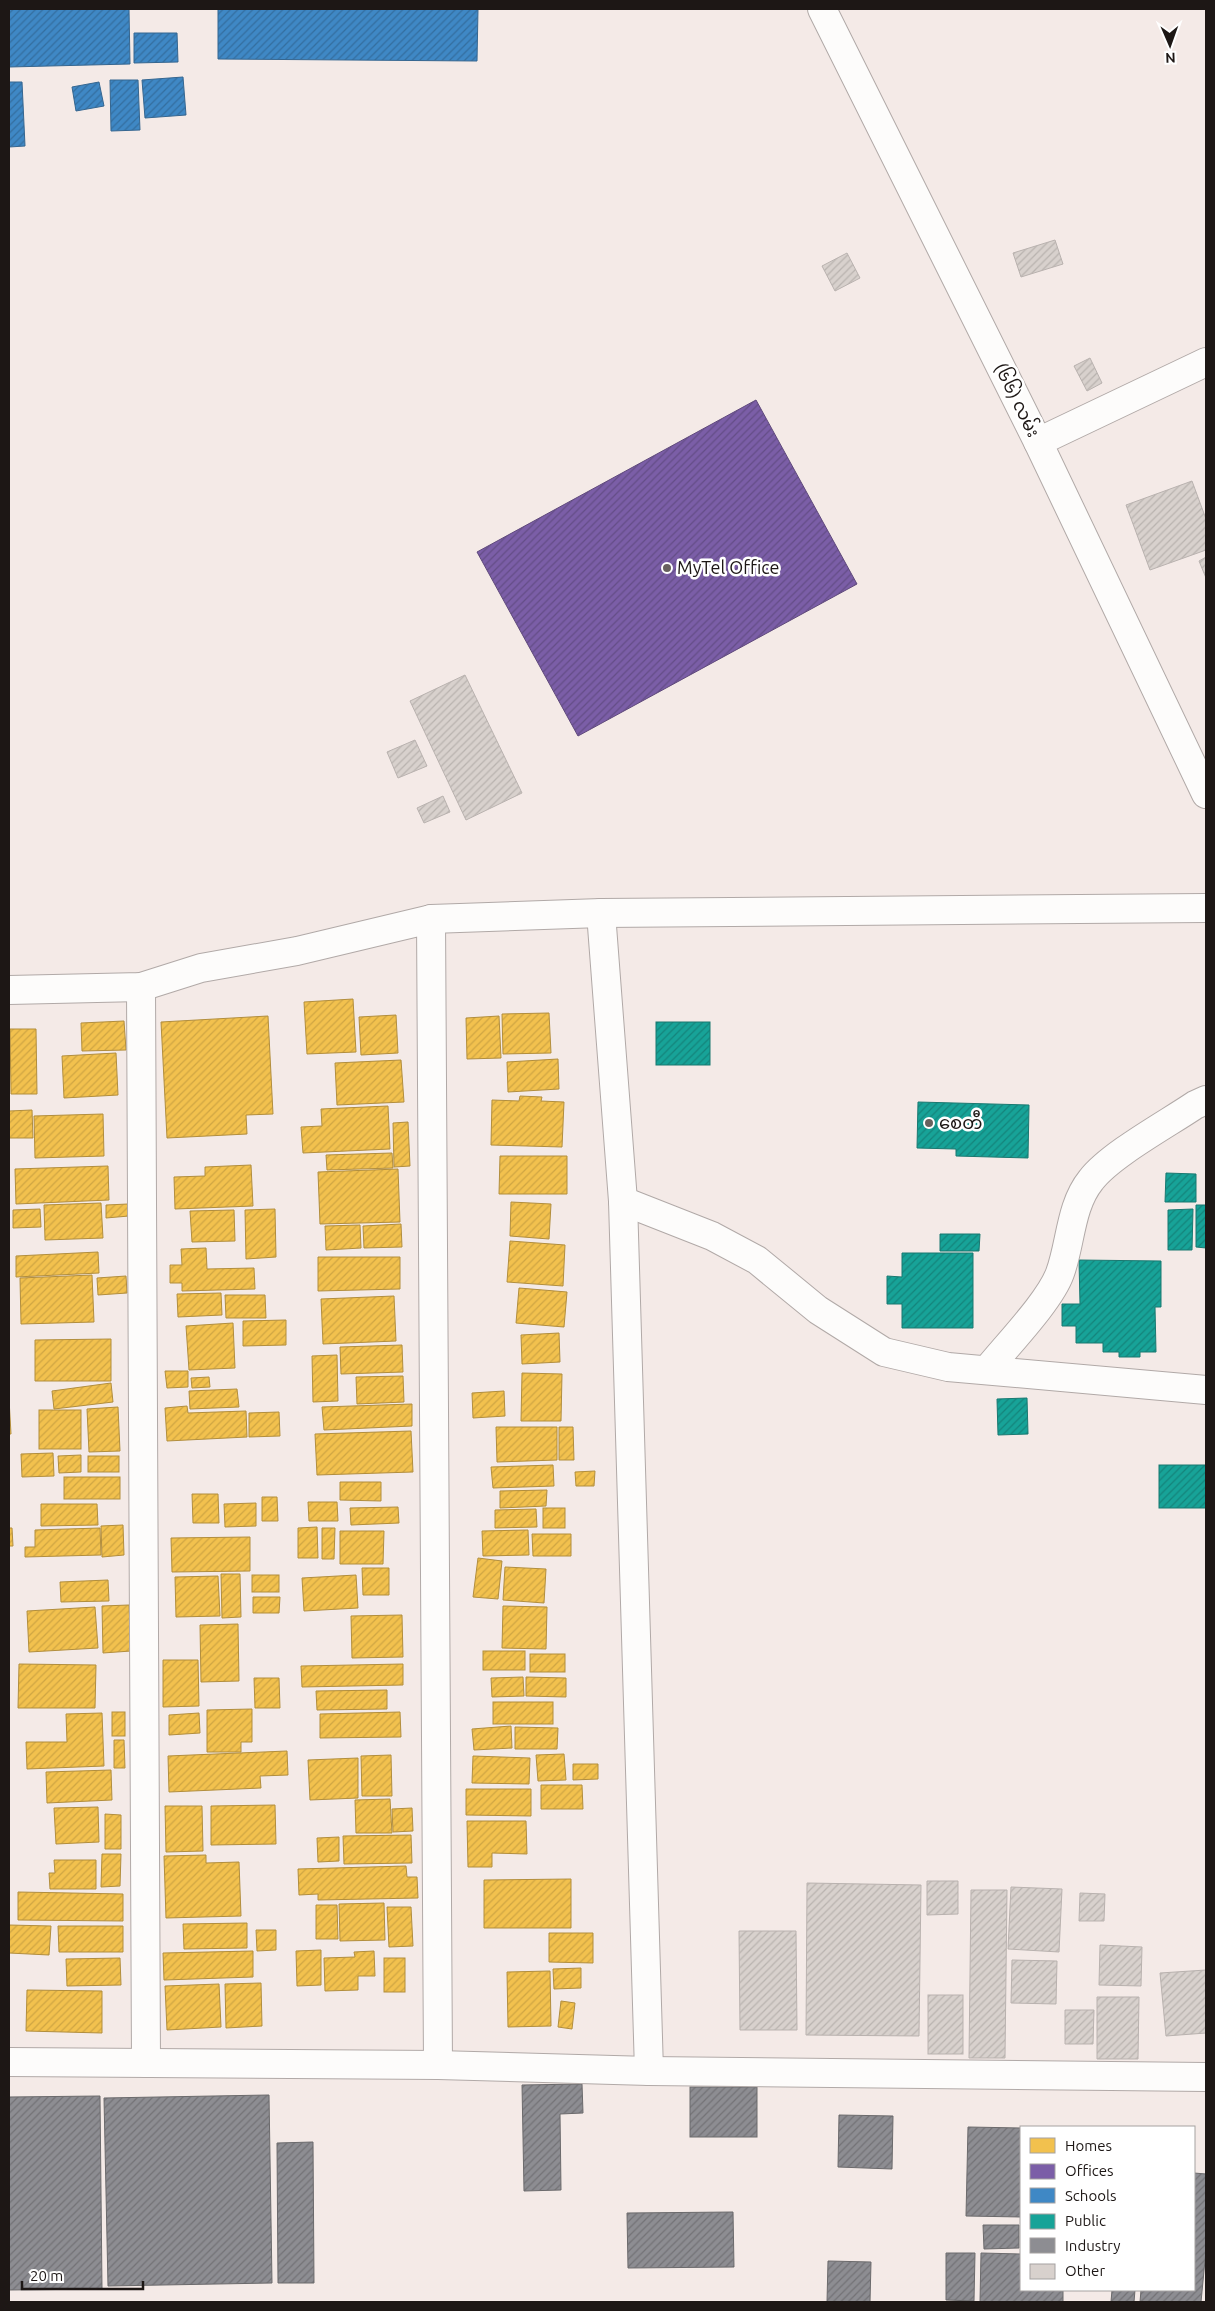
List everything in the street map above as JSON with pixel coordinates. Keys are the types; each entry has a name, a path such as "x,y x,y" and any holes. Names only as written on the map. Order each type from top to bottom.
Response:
{"street":[{"name":"(၆၆) လမ်း","path":"822,9 1038,442 1206,794"},
{"path":"1038,442 1206,362"},
{"path":"9,990 141,987 201,968 297,951 431,919 601,913 1206,908"},
{"path":"601,913 623,1201 649,2070"},
{"path":"431,919 438,2065"},
{"path":"141,987 146,2063"},
{"path":"988,1370 1052,1289 1060,1274 1079,1199 1091,1179 1114,1158 1195,1105 1206,1100"},
{"path":"623,1201 712,1236 757,1260 818,1310 884,1352 948,1367 1206,1390"},
{"path":"9,2062 438,2065 649,2070 1206,2077"}],"building: Homes":[{"path":"353,999 356,1052 307,1054 304,1002"},
{"path":"549,1013 551,1053 503,1054 502,1014"},
{"path":"396,1015 398,1053 361,1055 359,1017"},
{"path":"268,1016 273,1114 246,1115 247,1134 167,1138 161,1022"},
{"path":"499,1016 501,1058 467,1059 466,1018"},
{"path":"124,1021 126,1050 82,1051 81,1023"},
{"path":"10,1029 36,1029 37,1094 11,1094"},
{"path":"116,1053 118,1095 64,1098 62,1056"},
{"path":"558,1059 559,1089 508,1092 507,1062"},
{"path":"401,1060 404,1102 337,1105 335,1063"},
{"path":"520,1096 542,1097 541,1101 564,1102 562,1147 491,1145 492,1100 519,1101"},
{"path":"388,1106 390,1149 303,1153 301,1127 322,1126 321,1109"},
{"path":"32,1110 33,1138 9,1138 9,1111"},
{"path":"103,1114 104,1156 35,1158 34,1116"},
{"path":"408,1122 410,1166 394,1167 393,1123"},
{"path":"392,1153 393,1168 327,1170 326,1155"},
{"path":"500,1156 567,1156 567,1194 499,1194"},
{"path":"251,1165 253,1206 175,1209 174,1177 205,1176 205,1167"},
{"path":"108,1166 109,1200 16,1204 15,1169"},
{"path":"398,1169 400,1222 320,1224 318,1172"},
{"path":"511,1202 551,1204 549,1239 510,1236"},
{"path":"101,1203 103,1238 45,1240 44,1205"},
{"path":"128,1204 129,1216 106,1218 106,1205"},
{"path":"40,1209 41,1227 13,1228 13,1210"},
{"path":"275,1209 276,1257 246,1259 245,1210"},
{"path":"234,1210 235,1241 192,1242 190,1211"},
{"path":"401,1224 402,1247 364,1248 363,1226"},
{"path":"360,1225 361,1248 326,1250 325,1226"},
{"path":"510,1241 565,1245 563,1286 507,1282"},
{"path":"206,1248 207,1269 254,1268 255,1289 182,1291 182,1283 170,1283 170,1265 182,1265 181,1249"},
{"path":"98,1252 99,1273 16,1277 16,1256"},
{"path":"318,1257 400,1257 400,1289 318,1291"},
{"path":"92,1275 94,1322 21,1324 20,1278"},
{"path":"126,1276 127,1293 98,1295 97,1278"},
{"path":"519,1288 567,1292 564,1327 516,1323"},
{"path":"221,1293 222,1315 178,1317 177,1294"},
{"path":"225,1295 265,1295 266,1318 226,1318"},
{"path":"394,1296 396,1341 323,1344 321,1299"},
{"path":"286,1320 286,1345 243,1346 243,1321"},
{"path":"233,1323 235,1368 189,1370 186,1326"},
{"path":"559,1333 560,1362 522,1364 521,1335"},
{"path":"111,1339 111,1381 35,1381 35,1340"},
{"path":"402,1345 403,1372 341,1374 340,1347"},
{"path":"337,1355 338,1401 313,1402 312,1356"},
{"path":"165,1371 188,1371 188,1387 167,1388"},
{"path":"522,1373 562,1374 561,1421 521,1421"},
{"path":"403,1376 404,1402 357,1404 356,1377"},
{"path":"209,1377 210,1387 192,1388 191,1378"},
{"path":"111,1383 113,1402 54,1409 52,1391"},
{"path":"237,1389 239,1407 190,1409 189,1391"},
{"path":"504,1391 505,1416 473,1418 472,1393"},
{"path":"9,1399 11,1434 9,1434"},
{"path":"412,1404 412,1426 324,1430 322,1407"},
{"path":"187,1406 188,1413 246,1411 247,1437 167,1441 165,1408"},
{"path":"118,1407 120,1451 89,1452 87,1409"},
{"path":"39,1410 81,1410 81,1449 39,1449"},
{"path":"279,1412 280,1436 249,1437 249,1413"},
{"path":"496,1427 557,1427 557,1460 497,1462"},
{"path":"559,1427 573,1427 574,1460 559,1460"},
{"path":"411,1431 413,1472 317,1475 315,1434"},
{"path":"53,1453 54,1476 22,1477 21,1454"},
{"path":"81,1455 81,1472 59,1473 58,1456"},
{"path":"88,1456 119,1456 119,1472 88,1472"},
{"path":"553,1465 554,1486 493,1488 491,1467"},
{"path":"595,1471 594,1486 576,1486 575,1472"},
{"path":"64,1477 120,1477 120,1499 64,1499"},
{"path":"340,1482 381,1482 381,1501 340,1500"},
{"path":"547,1490 546,1506 500,1508 500,1491"},
{"path":"192,1494 218,1494 219,1523 193,1523"},
{"path":"262,1497 277,1497 278,1521 262,1521"},
{"path":"308,1502 337,1502 338,1521 309,1521"},
{"path":"256,1503 256,1526 225,1527 224,1504"},
{"path":"41,1504 97,1504 98,1525 41,1526"},
{"path":"398,1507 399,1523 351,1525 350,1508"},
{"path":"543,1508 565,1508 565,1528 543,1528"},
{"path":"536,1509 537,1527 495,1528 495,1510"},
{"path":"123,1525 124,1555 102,1557 101,1526"},
{"path":"317,1527 318,1558 298,1558 298,1528"},
{"path":"9,1528 12,1528 13,1546 9,1546"},
{"path":"100,1528 101,1555 25,1557 25,1547 35,1547 35,1530"},
{"path":"322,1528 335,1528 334,1559 322,1559"},
{"path":"528,1530 529,1555 483,1556 482,1531"},
{"path":"340,1531 384,1531 383,1564 340,1564"},
{"path":"532,1534 571,1534 571,1556 533,1556"},
{"path":"250,1537 250,1571 172,1572 171,1538"},
{"path":"478,1558 502,1561 498,1599 473,1597"},
{"path":"505,1567 546,1569 544,1603 503,1600"},
{"path":"362,1568 389,1568 389,1595 363,1595"},
{"path":"221,1574 240,1574 241,1617 222,1618"},
{"path":"252,1575 279,1575 279,1592 252,1592"},
{"path":"356,1575 358,1608 304,1611 302,1578"},
{"path":"218,1576 220,1616 176,1617 175,1577"},
{"path":"108,1580 109,1601 61,1602 60,1582"},
{"path":"253,1597 280,1597 279,1613 253,1613"},
{"path":"129,1605 131,1651 103,1653 102,1606"},
{"path":"503,1606 547,1607 546,1649 502,1648"},
{"path":"95,1607 98,1648 29,1652 27,1611"},
{"path":"402,1615 403,1657 352,1658 351,1616"},
{"path":"238,1624 239,1681 201,1682 200,1625"},
{"path":"483,1651 525,1651 525,1670 483,1670"},
{"path":"530,1654 565,1654 565,1672 530,1672"},
{"path":"163,1660 198,1660 199,1706 163,1707"},
{"path":"19,1664 96,1665 95,1708 18,1708"},
{"path":"403,1664 403,1685 302,1687 301,1666"},
{"path":"523,1677 524,1696 492,1697 491,1678"},
{"path":"526,1677 566,1678 566,1697 526,1696"},
{"path":"254,1678 279,1678 280,1708 255,1708"},
{"path":"387,1690 387,1709 317,1710 316,1691"},
{"path":"493,1702 553,1702 553,1724 493,1724"},
{"path":"252,1709 252,1742 241,1742 241,1752 207,1752 207,1710"},
{"path":"112,1712 125,1712 125,1736 112,1736"},
{"path":"400,1712 401,1737 320,1738 320,1714"},
{"path":"102,1713 104,1766 27,1769 26,1742 67,1742 66,1714"},
{"path":"199,1713 200,1733 169,1735 169,1715"},
{"path":"511,1726 512,1748 474,1750 472,1729"},
{"path":"515,1727 558,1728 557,1749 515,1749"},
{"path":"114,1740 124,1740 125,1768 114,1768"},
{"path":"287,1751 288,1775 260,1776 261,1788 169,1792 168,1756"},
{"path":"564,1754 566,1780 538,1781 536,1755"},
{"path":"391,1755 392,1796 362,1796 361,1756"},
{"path":"473,1756 530,1758 529,1784 472,1783"},
{"path":"358,1758 358,1798 310,1800 308,1760"},
{"path":"573,1764 598,1764 598,1779 573,1780"},
{"path":"111,1770 112,1800 47,1803 46,1772"},
{"path":"541,1785 582,1785 583,1809 541,1809"},
{"path":"466,1789 531,1789 531,1816 466,1815"},
{"path":"390,1799 392,1833 356,1833 355,1800"},
{"path":"275,1805 276,1844 211,1845 211,1806"},
{"path":"165,1806 202,1806 203,1851 166,1852"},
{"path":"98,1807 99,1842 56,1844 54,1808"},
{"path":"412,1808 413,1831 393,1832 392,1809"},
{"path":"105,1814 121,1815 121,1849 105,1849"},
{"path":"467,1821 526,1821 527,1854 492,1853 492,1867 468,1867"},
{"path":"411,1835 412,1863 344,1864 343,1836"},
{"path":"339,1837 339,1861 318,1862 317,1838"},
{"path":"102,1854 121,1854 120,1886 101,1887"},
{"path":"206,1855 206,1863 239,1862 241,1916 166,1918 164,1856"},
{"path":"54,1860 96,1860 96,1889 50,1889 49,1873 55,1873"},
{"path":"406,1866 407,1877 417,1877 418,1898 318,1900 318,1894 299,1895 298,1869"},
{"path":"571,1879 571,1928 484,1928 484,1880"},
{"path":"18,1892 123,1894 123,1921 18,1920"},
{"path":"384,1903 385,1940 340,1941 339,1904"},
{"path":"316,1905 337,1905 338,1939 316,1939"},
{"path":"387,1907 411,1907 413,1946 389,1947"},
{"path":"247,1923 247,1948 184,1949 183,1924"},
{"path":"9,1925 51,1926 49,1955 9,1953"},
{"path":"58,1926 123,1926 123,1952 59,1952"},
{"path":"256,1930 276,1930 276,1950 257,1951"},
{"path":"549,1933 593,1933 593,1963 549,1962"},
{"path":"321,1950 321,1985 297,1986 296,1951"},
{"path":"253,1951 253,1977 164,1980 163,1953"},
{"path":"374,1951 375,1976 358,1976 358,1990 325,1991 324,1958 355,1957 354,1952"},
{"path":"120,1958 121,1985 67,1986 66,1959"},
{"path":"384,1958 405,1958 405,1992 384,1992"},
{"path":"581,1968 581,1988 554,1989 553,1969"},
{"path":"550,1971 551,2026 508,2027 507,1972"},
{"path":"261,1983 262,2026 226,2028 225,1984"},
{"path":"219,1984 221,2027 167,2030 165,1986"},
{"path":"27,1990 102,1991 102,2033 26,2031"},
{"path":"561,2001 575,2003 572,2029 558,2027"}],"building: Offices":[{"name":"MyTel Office","path":"756,400 857,584 578,736 477,552"}],"building: Schools":[{"path":"9,9 129,9 130,64 9,67"},
{"path":"218,9 478,9 477,61 218,59"},
{"path":"134,33 177,33 178,62 134,63"},
{"path":"183,77 186,115 145,118 142,80"},
{"path":"110,80 138,80 140,130 111,131"},
{"path":"9,82 22,82 25,146 9,147"},
{"path":"99,82 104,106 76,111 72,87"}],"building: Public":[{"path":"656,1022 710,1022 710,1065 656,1065"},
{"path":"918,1102 1029,1105 1028,1158 956,1156 956,1149 917,1148"},
{"path":"1166,1173 1196,1174 1196,1202 1165,1202"},
{"path":"1196,1205 1206,1205 1206,1248 1196,1247"},
{"path":"1193,1209 1192,1250 1168,1250 1168,1210"},
{"path":"940,1234 980,1234 979,1251 940,1251"},
{"path":"902,1253 973,1253 973,1328 902,1328 902,1304 887,1304 887,1276 902,1277"},
{"path":"1079,1260 1161,1261 1161,1307 1155,1307 1156,1352 1140,1352 1140,1357 1119,1357 1119,1352 1103,1352 1103,1343 1076,1343 1076,1326 1062,1326 1062,1304 1080,1304"},
{"path":"1027,1398 1028,1434 998,1435 997,1399"},
{"path":"1159,1465 1206,1465 1206,1508 1159,1508"}],"building: Industry":[{"path":"582,2084 583,2113 560,2114 561,2190 524,2191 522,2085"},
{"path":"690,2087 757,2087 757,2137 690,2137"},
{"path":"269,2095 272,2283 108,2286 104,2098"},
{"path":"100,2096 102,2289 9,2290 9,2097"},
{"path":"839,2115 893,2116 892,2169 838,2167"},
{"path":"968,2127 1020,2128 1020,2217 966,2216"},
{"path":"313,2142 314,2283 278,2283 277,2143"},
{"path":"1195,2173 1206,2174 1206,2250 1201,2302 1140,2302 1141,2291 1195,2291"},
{"path":"733,2212 734,2267 628,2268 627,2213"},
{"path":"983,2225 1019,2225 1019,2248 984,2249"},
{"path":"946,2253 975,2253 974,2301 946,2300"},
{"path":"981,2253 1020,2254 1020,2291 1063,2291 1063,2302 980,2302"},
{"path":"828,2261 871,2262 870,2302 827,2302"},
{"path":"1112,2291 1135,2291 1134,2302 1111,2302"}],"building: Other":[{"path":"1055,240 1063,264 1021,277 1013,253"},
{"path":"847,253 860,278 835,291 822,266"},
{"path":"1090,358 1102,383 1087,391 1074,366"},
{"path":"1192,481 1206,519 1206,550 1150,570 1126,505"},
{"path":"1206,557 1206,578 1199,561"},
{"path":"465,675 522,793 466,820 410,701"},
{"path":"415,740 427,766 398,778 387,752"},
{"path":"443,796 450,812 424,823 417,808"},
{"path":"927,1881 958,1881 958,1914 927,1915"},
{"path":"807,1883 921,1885 919,2036 806,2035"},
{"path":"1011,1887 1062,1889 1059,1952 1008,1949"},
{"path":"971,1890 1007,1890 1005,2058 969,2058"},
{"path":"1080,1893 1105,1894 1104,1921 1079,1921"},
{"path":"739,1931 796,1931 797,2030 740,2030"},
{"path":"1100,1945 1142,1947 1141,1986 1099,1985"},
{"path":"1012,1960 1057,1961 1056,2004 1011,2003"},
{"path":"1206,1970 1206,2033 1166,2036 1160,1973"},
{"path":"928,1995 963,1995 963,2054 928,2054"},
{"path":"1097,1997 1139,1997 1138,2059 1097,2059"},
{"path":"1065,2010 1094,2010 1093,2044 1065,2044"}],"place":[{"name":"MyTel Office","path":"667,568"},
{"name":"စေတီ","path":"929,1123"}]}
